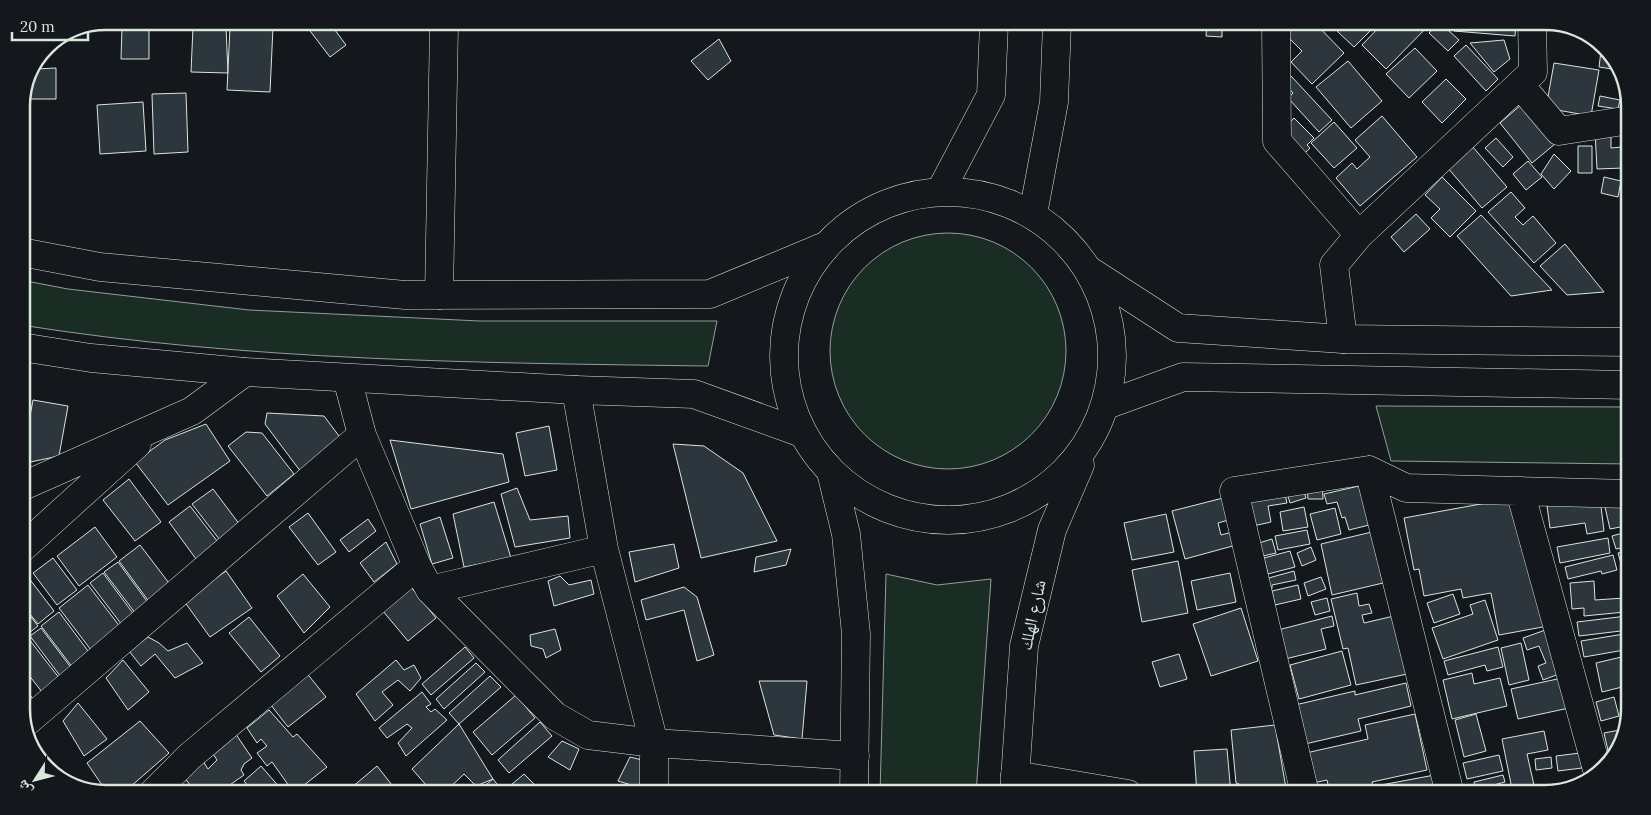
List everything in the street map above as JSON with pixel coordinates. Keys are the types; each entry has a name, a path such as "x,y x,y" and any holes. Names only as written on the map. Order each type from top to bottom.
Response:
{"main road":[{"path":"439,295 444,30"},
{"path":"941,190 991,96 994,30"},
{"path":"1033,214 1054,102 1057,30"},
{"path":"1276,30 1277,141 1359,235"},
{"path":"1343,340 1334,265 1359,235 1533,72 1532,30"},
{"path":"1520,85 1558,131 1621,121"},
{"path":"1088,445 1056,482 1014,508 966,520 917,518 870,501 831,472 815,454 802,433 786,386 784,337 796,289 823,247 852,220 887,202 941,190 996,197 1033,214 1065,239 1090,271 1178,328 1343,340 1621,342"},
{"path":"30,254 100,267 405,295 710,294 823,247"},
{"name":"شارع الهلك","path":"1014,784 1024,646 1052,530 1106,405 1114,362 1108,315 1090,271"},
{"path":"30,348 91,358 245,372 576,390 694,394 802,433"},
{"path":"30,483 192,411 245,372"},
{"path":"1106,405 1183,377 1621,385"},
{"path":"347,378 362,435 417,566 430,590 555,716 588,734 654,743 855,756"},
{"path":"576,390 604,549 654,743 654,785"},
{"path":"30,542 154,428"},
{"path":"30,718 362,435"},
{"path":"1369,470 1448,785"},
{"path":"1303,785 1234,491 1369,470 1406,488 1621,494"},
{"path":"831,472 846,534 856,634 854,785"},
{"path":"1520,491 1596,765"},
{"path":"430,590 604,549"},
{"path":"161,785 190,756 417,566"}],"green space":[{"path":"948,233 982,238 993,242 1023,260 1039,276 1052,296 1061,317 1066,351 1061,385 1057,396 1039,426 1023,442 1003,455 982,464 948,469 914,464 903,460 873,442 857,426 844,406 835,385 830,351 835,317 839,306 857,276 873,260 893,247 914,238"},
{"path":"30,282 68,289 249,310 480,321 717,321 708,366 364,358 192,346 30,326"},
{"path":"1376,406 1621,407 1621,464 1391,461"},
{"path":"886,574 937,585 991,579 977,785 880,785"}],"building":[{"path":"122,30 149,30 149,59 121,59"},
{"path":"193,30 226,30 228,73 191,72"},
{"path":"230,30 273,30 270,92 227,90"},
{"path":"309,30 335,30 346,45 330,57"},
{"path":"1206,30 1222,30 1222,37 1206,36"},
{"path":"1287,30 1322,30 1344,53 1312,84 1291,62 1302,51 1284,33"},
{"path":"1338,30 1371,30 1354,47"},
{"path":"1376,30 1424,30 1386,69 1362,45"},
{"path":"1432,30 1448,30 1459,40 1448,51 1429,33"},
{"path":"1454,30 1515,30 1515,36"},
{"path":"719,39 731,61 708,80 691,61"},
{"path":"1504,40 1510,59 1494,72 1470,43"},
{"path":"1466,45 1498,79 1486,91 1454,56"},
{"path":"1415,48 1437,71 1409,98 1386,74"},
{"path":"1601,55 1611,69 1599,67"},
{"path":"1348,61 1382,101 1351,128 1316,87"},
{"path":"1554,63 1599,70 1591,116 1546,108"},
{"path":"56,68 56,99 30,99 33,86 40,69"},
{"path":"1291,76 1332,120 1319,132 1288,98 1293,93 1284,83"},
{"path":"1446,79 1466,99 1442,123 1422,102"},
{"path":"186,93 188,152 154,154 152,94"},
{"path":"1600,96 1620,100 1618,109 1598,106"},
{"path":"143,102 146,151 100,154 97,105"},
{"path":"1522,104 1555,144 1532,163 1500,123"},
{"path":"1382,116 1417,157 1360,206 1336,178 1352,163 1357,169 1370,157 1355,140"},
{"path":"1294,118 1314,138 1307,145 1310,148 1303,155 1280,132"},
{"path":"1334,122 1357,148 1334,168 1311,143"},
{"path":"1595,131 1611,131 1611,148 1621,147 1621,168 1597,169"},
{"path":"1496,138 1513,157 1503,167 1485,148"},
{"path":"1472,146 1507,187 1482,208 1447,167"},
{"path":"1578,146 1592,146 1592,173 1578,173"},
{"path":"1554,154 1571,171 1554,189 1541,174"},
{"path":"1528,161 1542,177 1526,190 1513,174"},
{"path":"1442,177 1476,211 1450,237 1431,218 1440,209 1425,195"},
{"path":"1604,177 1621,181 1618,197 1601,193"},
{"path":"1511,192 1525,208 1515,217 1523,225 1533,216 1556,243 1534,263 1488,212"},
{"path":"1416,214 1430,229 1404,252 1391,237"},
{"path":"1481,215 1552,290 1511,296 1457,236"},
{"path":"1565,244 1604,292 1567,295 1540,266"},
{"path":"33,400 68,406 59,456 30,462 30,416"},
{"path":"267,413 324,416 342,440 301,472 265,424"},
{"path":"206,424 230,461 168,505 135,462 165,440"},
{"path":"549,426 557,470 525,476 516,433"},
{"path":"246,432 262,433 294,474 267,496 228,446"},
{"path":"390,440 503,454 509,482 411,509"},
{"path":"673,444 704,446 743,473 777,541 701,558"},
{"path":"129,479 161,522 135,541 103,500"},
{"path":"1322,483 1323,499 1308,499 1307,484"},
{"path":"1302,485 1306,498 1290,503 1286,489"},
{"path":"1359,486 1369,525 1349,530 1345,517 1342,518 1337,502 1327,504 1324,494"},
{"path":"517,488 530,520 568,516 570,538 515,547 501,494"},
{"path":"213,489 243,529 223,544 192,504"},
{"path":"1284,490 1287,503 1268,506 1271,522 1253,526 1247,497"},
{"path":"1227,497 1232,519 1218,523 1221,535 1236,531 1240,544 1185,559 1172,511"},
{"path":"1519,497 1548,626 1499,635 1491,593 1463,598 1461,589 1424,596 1419,569 1414,570 1404,518"},
{"path":"1600,498 1604,531 1587,534 1585,523 1550,528 1547,506"},
{"path":"494,502 511,558 464,567 453,514"},
{"path":"1621,504 1621,527 1610,529 1605,507"},
{"path":"190,506 221,546 199,563 169,522"},
{"path":"1304,507 1308,527 1283,531 1280,512"},
{"path":"1335,508 1341,534 1317,540 1310,514"},
{"path":"308,513 336,552 318,565 289,527"},
{"path":"1166,514 1174,552 1132,560 1124,523"},
{"path":"440,517 453,558 432,564 420,524"},
{"path":"368,519 376,531 349,552 340,540"},
{"path":"95,527 117,557 79,586 57,556"},
{"path":"1307,530 1310,544 1278,550 1275,536"},
{"path":"1372,532 1383,583 1332,595 1321,544"},
{"path":"1621,534 1621,548 1616,549 1612,536"},
{"path":"1608,538 1610,553 1560,563 1557,547"},
{"path":"1272,539 1276,553 1263,556 1259,543"},
{"path":"386,542 397,564 374,582 360,563"},
{"path":"674,544 679,568 635,582 629,552"},
{"path":"140,545 172,587 150,603 119,561"},
{"path":"1311,547 1316,560 1302,566 1297,553"},
{"path":"791,549 786,565 754,572 756,557"},
{"path":"1290,551 1295,567 1268,574 1264,558"},
{"path":"1621,552 1621,564 1618,553"},
{"path":"1613,555 1617,570 1602,574 1601,571 1568,579 1565,567"},
{"path":"53,558 77,590 57,605 33,573"},
{"path":"1178,561 1188,613 1142,622 1132,570"},
{"path":"118,562 149,604 136,614 104,572"},
{"path":"226,571 252,608 210,637 184,601"},
{"path":"1294,571 1296,580 1272,585 1272,589 1266,591 1265,579"},
{"path":"103,573 135,616 122,625 90,583"},
{"path":"1230,573 1236,602 1197,610 1191,581"},
{"path":"303,574 330,607 304,633 277,596"},
{"path":"560,576 569,585 591,580 594,594 554,606 548,581"},
{"path":"1321,577 1326,589 1308,596 1304,583"},
{"path":"30,580 54,611 38,624 30,614"},
{"path":"1594,581 1595,600 1621,598 1621,612 1584,616 1584,608 1572,609 1570,583"},
{"path":"88,585 121,628 91,650 59,608"},
{"path":"1298,585 1301,599 1275,605 1272,591"},
{"path":"411,587 436,618 408,641 382,610"},
{"path":"684,587 697,597 714,655 697,661 684,610 646,620 641,600"},
{"path":"1357,593 1359,606 1369,604 1372,613 1362,615 1364,623 1394,616 1407,674 1356,685 1348,648 1343,649 1331,599"},
{"path":"1453,594 1460,614 1434,623 1427,603"},
{"path":"1327,598 1330,611 1315,615 1311,602"},
{"path":"1485,600 1498,640 1443,659 1432,628 1473,614 1470,605"},
{"path":"1241,608 1258,661 1211,676 1193,624"},
{"path":"59,612 91,655 73,668 41,626"},
{"path":"30,616 38,626 30,632"},
{"path":"1332,616 1334,626 1321,629 1326,649 1285,659 1278,630"},
{"path":"249,617 280,656 261,672 229,633"},
{"path":"1621,617 1621,631 1579,636 1577,622"},
{"path":"41,628 72,669 61,677 30,636"},
{"path":"1551,628 1567,671 1543,680 1538,666 1546,663 1539,646 1527,650 1523,638"},
{"path":"555,629 561,650 546,658 543,649 531,646 530,635"},
{"path":"1621,634 1621,651 1584,657 1581,641"},
{"path":"148,637 168,651 187,643 203,663 175,678 155,654 141,666 129,651"},
{"path":"30,641 60,679 42,692 30,677"},
{"path":"1521,643 1529,680 1509,685 1501,648"},
{"path":"465,647 474,658 431,695 422,684"},
{"path":"1498,647 1503,667 1487,671 1485,665 1448,675 1444,661"},
{"path":"1342,651 1351,685 1299,699 1290,665"},
{"path":"1179,654 1187,679 1160,687 1152,662"},
{"path":"1621,657 1621,687 1602,692 1596,663"},
{"path":"123,660 149,692 128,710 106,678"},
{"path":"396,660 404,670 414,665 421,678 410,691 398,680 382,692 393,705 375,721 356,694"},
{"path":"476,663 485,672 444,709 436,699"},
{"path":"305,671 326,697 288,727 267,700"},
{"path":"1472,673 1474,684 1500,678 1507,706 1452,719 1443,680"},
{"path":"490,676 501,687 459,724 449,713"},
{"path":"1562,678 1569,708 1518,719 1511,689"},
{"path":"759,681 807,681 802,739 774,735"},
{"path":"1406,683 1411,706 1358,719 1361,731 1305,744 1295,705 1355,691 1355,695"},
{"path":"422,692 431,704 426,707 431,712 435,709 447,720 406,756 398,743 412,728 407,724 387,738 379,728"},
{"path":"516,695 535,718 492,755 473,732"},
{"path":"1614,697 1619,716 1601,721 1596,702"},
{"path":"78,703 107,739 84,756 63,721"},
{"path":"269,710 293,737 297,734 327,767 304,785 288,785 272,762 267,766 257,753 267,746 261,739 257,743 247,728"},
{"path":"1415,714 1427,770 1372,782 1372,785 1328,785 1327,780 1313,783 1306,753 1368,739 1365,725"},
{"path":"1476,714 1486,751 1464,757 1455,720"},
{"path":"140,721 169,753 132,785 102,785 87,763"},
{"path":"540,722 552,736 509,773 498,760"},
{"path":"459,724 493,779 475,785 464,774 452,785 426,785 412,769"},
{"path":"1275,725 1285,785 1241,785 1236,783 1231,730"},
{"path":"233,730 252,758 244,764 241,770 244,775 230,785 190,785 180,772 201,758 208,769 217,760 210,749"},
{"path":"1618,730 1608,751 1604,733"},
{"path":"1544,731 1548,750 1527,754 1534,785 1511,785 1502,739"},
{"path":"562,741 579,749 570,770 548,757"},
{"path":"1227,749 1230,785 1196,785 1194,751"},
{"path":"1580,753 1582,768 1558,771 1556,756"},
{"path":"1499,755 1503,771 1467,779 1463,763"},
{"path":"630,757 642,760 647,785 631,785 618,781"},
{"path":"1551,757 1552,768 1536,770 1535,759"},
{"path":"261,766 278,785 247,785 244,781"},
{"path":"377,766 392,785 355,785"},
{"path":"524,774 535,785 511,785"},
{"path":"1440,774 1442,785 1381,785"},
{"path":"1503,775 1505,782 1494,785 1474,785 1474,782"},
{"path":"493,779 498,785 486,785"}]}
